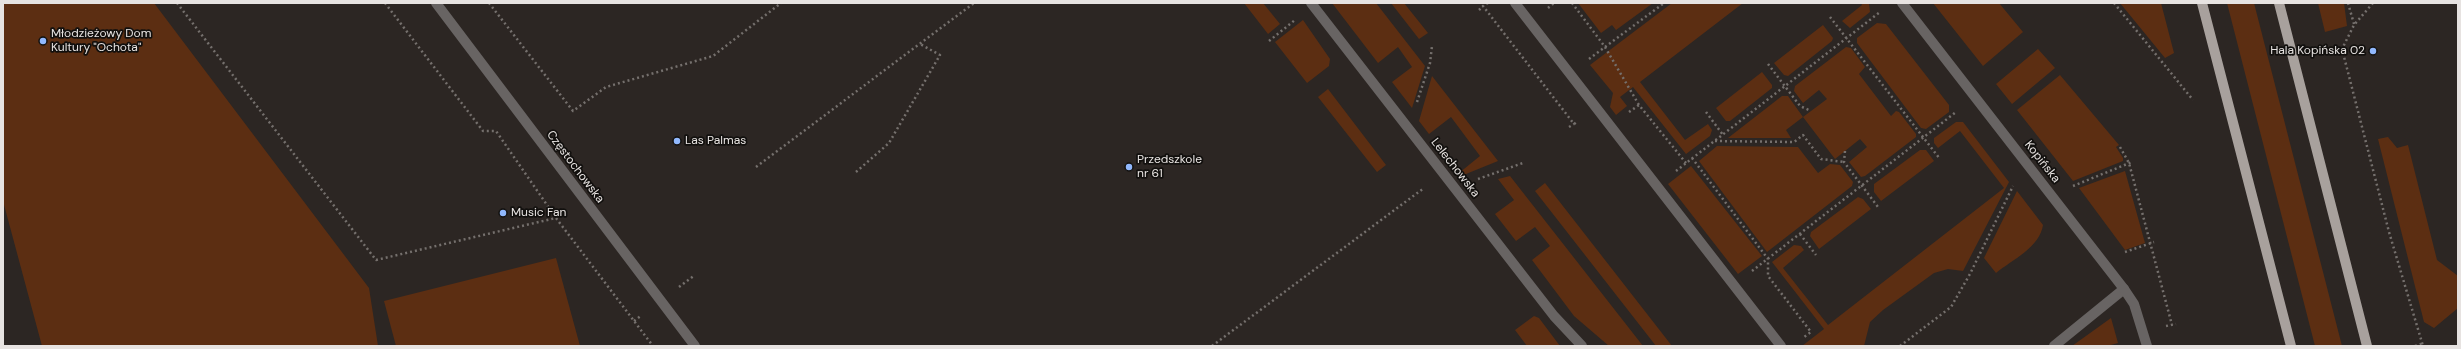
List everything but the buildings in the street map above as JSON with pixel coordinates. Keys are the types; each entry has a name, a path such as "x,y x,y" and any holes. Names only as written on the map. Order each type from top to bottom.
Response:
{"main road":[{"path":"2202,3 2291,346"},
{"path":"2279,3 2367,346"}],"street":[{"name":"Częstochowska","path":"436,3 694,346"},
{"name":"Lelechowska","path":"1311,3 1554,316 1582,346"},
{"path":"1515,3 1781,346"},
{"name":"Kopińska","path":"1902,3 2124,289 2134,304 2147,346"},
{"path":"2054,346 2124,289"}],"path":[{"path":"177,3 376,260 556,218"},
{"path":"385,3 483,131 496,131 556,218 653,346"},
{"path":"489,3 573,112 606,87 713,56 781,3"},
{"path":"756,167 974,3"},
{"path":"1547,9 1554,3"},
{"path":"1572,3 1605,47 1639,105 1686,163"},
{"path":"1592,56 1664,3"},
{"path":"2114,3 2193,100"},
{"path":"2348,3 2354,25"},
{"path":"2373,3 2354,25 2342,49 2422,345 2415,346"},
{"path":"1479,10 1483,6"},
{"path":"1671,175 1881,12"},
{"path":"1830,17 1848,38 1940,159"},
{"path":"1269,41 1296,19"},
{"path":"856,172 888,143 940,55 920,44"},
{"path":"1416,106 1430,63 1432,46"},
{"path":"1768,64 1800,106 1811,111"},
{"path":"1629,112 1639,105"},
{"path":"1750,272 1958,111"},
{"path":"1706,112 1723,135"},
{"path":"1569,127 1574,124"},
{"path":"1714,141 1794,142 1803,135 1821,159 1844,162"},
{"path":"2120,147 2130,163 2172,325"},
{"path":"1845,151 1844,162 1878,208"},
{"path":"1692,158 1768,259 1768,276 1811,332 1800,339"},
{"path":"1474,180 1523,163"},
{"path":"2070,187 2130,163"},
{"path":"1900,346 1951,307 1970,274 2015,182"},
{"path":"1212,346 1427,186"},
{"path":"1800,234 1816,255"},
{"path":"2123,253 2154,242"},
{"path":"677,289 695,275"},
{"path":"2164,326 2176,324"}],"shaded area":[{"path":"3,3 154,3 369,288 378,346 42,346 3,201"},
{"path":"1244,3 1263,3 1280,24 1268,34"},
{"path":"1332,3 1376,3 1425,66 1412,108 1392,82 1412,67 1398,47 1378,63"},
{"path":"1391,3 1404,3 1428,33 1419,39"},
{"path":"1578,3 1653,3 1616,30 1612,25 1601,33"},
{"path":"1672,3 1743,3 1640,82 1685,140 1708,124 1712,130 1710,136 1686,154 1633,87 1620,97 1627,106 1616,115 1610,107 1613,93 1590,65"},
{"path":"1861,3 1869,3 1870,12 1850,28 1842,21 1862,5"},
{"path":"1933,3 1999,3 2023,32 1983,66"},
{"path":"2120,3 2161,3 2174,53 2165,58"},
{"path":"2227,3 2254,3 2342,346 2315,346"},
{"path":"2318,3 2344,3 2347,26 2325,32"},
{"path":"1303,20 1330,59 1329,66 1307,83 1275,42"},
{"path":"1877,23 1886,24 1949,105 1949,112 1926,129 1921,128 1857,43 1857,38"},
{"path":"1823,25 1833,38 1832,41 1788,76 1784,75 1774,63"},
{"path":"1846,47 1851,48 1865,67 1859,74 1891,116 1896,111 1899,112 1916,134 1916,137 1865,176 1861,177 1849,162 1867,147 1860,139 1835,159 1803,117 1827,99 1819,90 1803,103 1794,91 1795,86"},
{"path":"2038,49 2055,68 2012,104 1996,84"},
{"path":"1762,72 1772,85 1772,88 1730,121 1726,121 1716,108"},
{"path":"2060,75 2119,145 2116,147 2123,158 2123,161 2073,181 2017,110"},
{"path":"1432,76 1498,161 1461,176 1459,173 1480,156 1451,117 1429,134 1419,121"},
{"path":"1328,89 1386,165 1377,172 1318,97"},
{"path":"1782,96 1788,96 1803,117 1786,130 1791,138 1728,138"},
{"path":"1956,122 1963,122 2009,182 1963,271 1948,269 1934,273 1883,310 1870,322 1864,346 1802,346 1824,329 1772,262 1794,245 1801,246 1804,250 1783,268 1828,325 2004,188 1960,131 1938,148 1934,143 1934,138"},
{"path":"2388,137 2397,148 2408,145 2437,260 2458,276 2458,308 2434,328 2424,322 2378,139"},
{"path":"1717,146 1798,147 1818,173 1830,164 1840,165 1853,182 1852,186 1767,252 1699,161"},
{"path":"1920,150 1926,150 1934,161 1881,201 1874,192 1874,184"},
{"path":"1691,166 1762,256 1738,274 1668,184"},
{"path":"2125,171 2145,243 2125,250 2079,188"},
{"path":"1510,176 1643,346 1609,346 1574,316 1532,260 1550,246 1535,227 1516,241 1495,214 1514,200 1498,179"},
{"path":"1545,183 1672,346 1656,346 1535,191"},
{"path":"2017,191 2043,225 2041,233 2031,246 1996,273 1984,258"},
{"path":"1858,197 1863,199 1871,209 1819,249 1810,236 1811,232"},
{"path":"556,258 580,346 396,346 384,301"},
{"path":"1534,316 1539,318 1560,346 1527,346 1515,330"},
{"path":"2111,318 2118,343 2107,346 2072,346"}],"place":[{"name":"Młodzieżowy Dom Kultury \"Ochota\"","path":"43,41"},
{"name":"Hala Kopińska 02","path":"2373,51"},
{"name":"Las Palmas","path":"677,141"},
{"name":"Przedszkole nr 61","path":"1129,167"},
{"name":"Music Fan","path":"503,213"}]}
